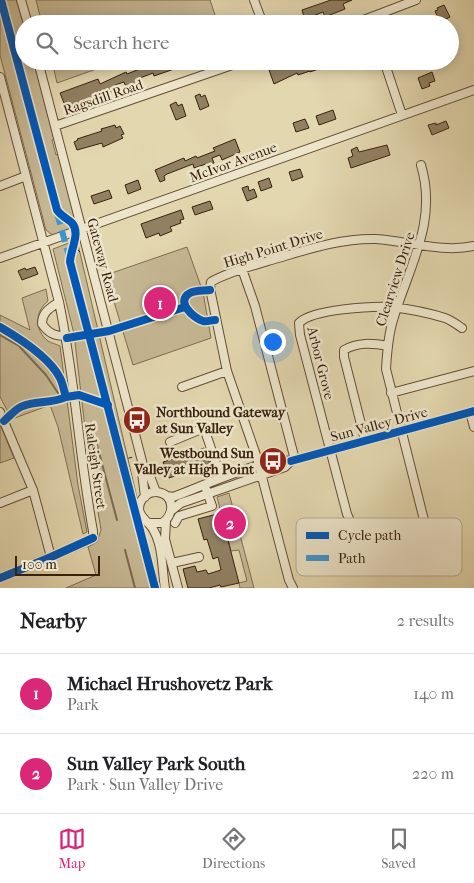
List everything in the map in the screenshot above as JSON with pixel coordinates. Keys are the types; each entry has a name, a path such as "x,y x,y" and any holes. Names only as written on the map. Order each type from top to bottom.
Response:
{"street":[{"path":"21,0 25,15"},
{"path":"254,0 260,15"},
{"path":"383,15 416,0"},
{"name":"Gateway Road","path":"40,70 78,230 143,465 145,496 140,504 140,513 156,535 166,588"},
{"name":"Ragsdill Road","path":"55,126 218,70"},
{"path":"387,70 402,115"},
{"name":"Raleigh Street","path":"0,77 59,302 66,336 85,485 93,531 92,538 50,557"},
{"name":"McIvor Avenue","path":"0,258 474,90"},
{"name":"Clearview Drive","path":"421,164 426,189 427,210 424,231 397,308 388,346 386,369 423,518"},
{"path":"0,186 26,176"},
{"name":"High Point Drive","path":"293,588 289,580 261,470 227,371 210,289 211,282 242,269 323,244 348,240 373,239 452,248 474,246"},
{"path":"242,269 255,306 293,461"},
{"path":"59,302 44,315 42,324 52,334 66,336"},
{"name":"Arbor Grove","path":"330,450 300,335 299,323 303,318 325,312 372,307 397,308"},
{"path":"397,308 447,318 462,328"},
{"path":"365,440 344,357 344,350 366,343 388,346"},
{"path":"182,387 227,371"},
{"path":"391,393 474,371"},
{"path":"472,411 474,427"},
{"name":"Sun Valley Drive","path":"172,510 181,503 282,460 293,461 472,411"},
{"path":"0,412 33,490 50,557 0,578"},
{"path":"170,442 204,428 221,478"},
{"name":"Clearview Drive","path":"330,450 349,518"},
{"name":"Gateway Road","path":"143,465 148,471 156,492"},
{"name":"Sun Valley Drive","path":"167,496 173,497 221,478 261,470"},
{"path":"175,523 179,516 212,506 204,485"},
{"path":"0,503 33,490"},
{"path":"145,496 156,492 167,496 171,503 172,510 166,521 165,539 178,588"},
{"path":"149,523 158,524 166,521"},
{"path":"172,563 198,556"}],"path":[{"path":"78,230 72,249 83,254"},
{"path":"120,451 125,469"},
{"path":"122,460 136,456 134,455"}],"shaded area":[{"path":"0,0 18,0 22,15 15,15 15,70 36,70 54,139 52,140 56,155 59,154 77,221 73,222 73,228 56,235 46,230 0,55"},
{"path":"36,0 210,0 215,15 40,15"},
{"path":"54,70 94,70 57,83"},
{"path":"77,240 158,588 66,588 96,575 88,547 97,542 101,530 87,445 74,334 53,249"},
{"path":"187,247 203,292 211,338 133,365 106,275"},
{"path":"46,289 48,301 39,315 38,326 43,337 60,346 78,485 87,532 83,534 58,427 50,405 12,419 0,397 0,315 30,330 22,298"},
{"path":"0,424 14,458 0,463"},
{"path":"229,493 254,588 240,588 239,583 247,581 239,550 231,551 217,497"}],"building":[{"path":"331,0 352,0 343,4 345,9 330,15 324,15 323,12 315,15 303,15 302,10"},
{"path":"444,5 449,15 437,15 435,11 438,10 437,8"},
{"path":"137,70 171,70 154,76 153,73 140,78 141,81 126,87 124,82 115,85 117,89 111,92 110,89 105,91 105,89 97,92 98,96 70,105 67,102 64,103 60,93 98,79 100,84 126,72 127,74"},
{"path":"269,70 316,70 298,75 297,73 274,84"},
{"path":"432,72 435,81 429,83 430,86 422,89 418,78"},
{"path":"200,94 201,97 205,95 209,106 200,110 195,96"},
{"path":"176,102 178,106 182,104 186,116 176,120 170,105"},
{"path":"333,110 336,119 319,125 316,116"},
{"path":"305,119 309,128 296,132 293,123"},
{"path":"446,121 449,128 432,135 428,125 436,123 436,125"},
{"path":"115,125 116,128 120,126 124,134 121,135 123,138 103,147 102,143 77,150 74,142 77,139"},
{"path":"235,139 240,152 222,160 220,155 212,158 214,163 207,165 194,168 193,164 167,174 164,176 165,180 160,182 155,170 184,158 185,161 196,156 197,158 215,151 213,148"},
{"path":"387,145 390,155 351,168 348,158 353,156 351,150 357,147 359,152"},
{"path":"300,169 303,177 292,181 289,172"},
{"path":"269,178 272,187 261,191 258,182"},
{"path":"138,180 141,189 128,194 125,185"},
{"path":"248,186 249,191 254,189 257,197 247,201 242,188"},
{"path":"109,190 112,198 94,204 91,196"},
{"path":"210,201 213,209 195,215 192,207"},
{"path":"181,210 184,219 180,220 181,223 170,227 172,231 160,236 159,233 146,238 141,224"},
{"path":"35,267 38,274 22,280 18,271"},
{"path":"204,448 210,464 169,478 163,462"},
{"path":"221,513 239,583 221,587 220,585 209,588 188,588 183,569 195,566 197,572 206,570 208,574 221,570 218,557 213,559 207,539 204,540 198,519"}],"waterway":[{"path":"0,335 19,346 46,375 58,393"},
{"path":"93,438 97,445 117,520"},
{"path":"125,550 135,588"}],"marked path":[{"path":"57,213 69,256"}],"cycle path":[{"path":"1,0 15,52"},
{"path":"20,70 57,210 74,227 75,237 70,262 155,588"},
{"path":"210,290 190,293 184,300 187,309 199,319 205,321 215,320"},
{"path":"67,338 109,331 185,307"},
{"path":"0,327 25,343 49,363 60,378 66,397 79,395 108,405"},
{"path":"4,421 20,407 34,403 55,401 66,397"},
{"path":"291,461 474,411"},
{"path":"0,578 93,538"}],"place":[{"name":"Michael Hrushovetz Park","path":"160,303"},
{"name":"Northbound Gateway at Sun Valley","path":"137,420"},
{"name":"Westbound Sun Valley at High Point","path":"273,461"},
{"name":"Sun Valley Park South","path":"230,523"}]}
